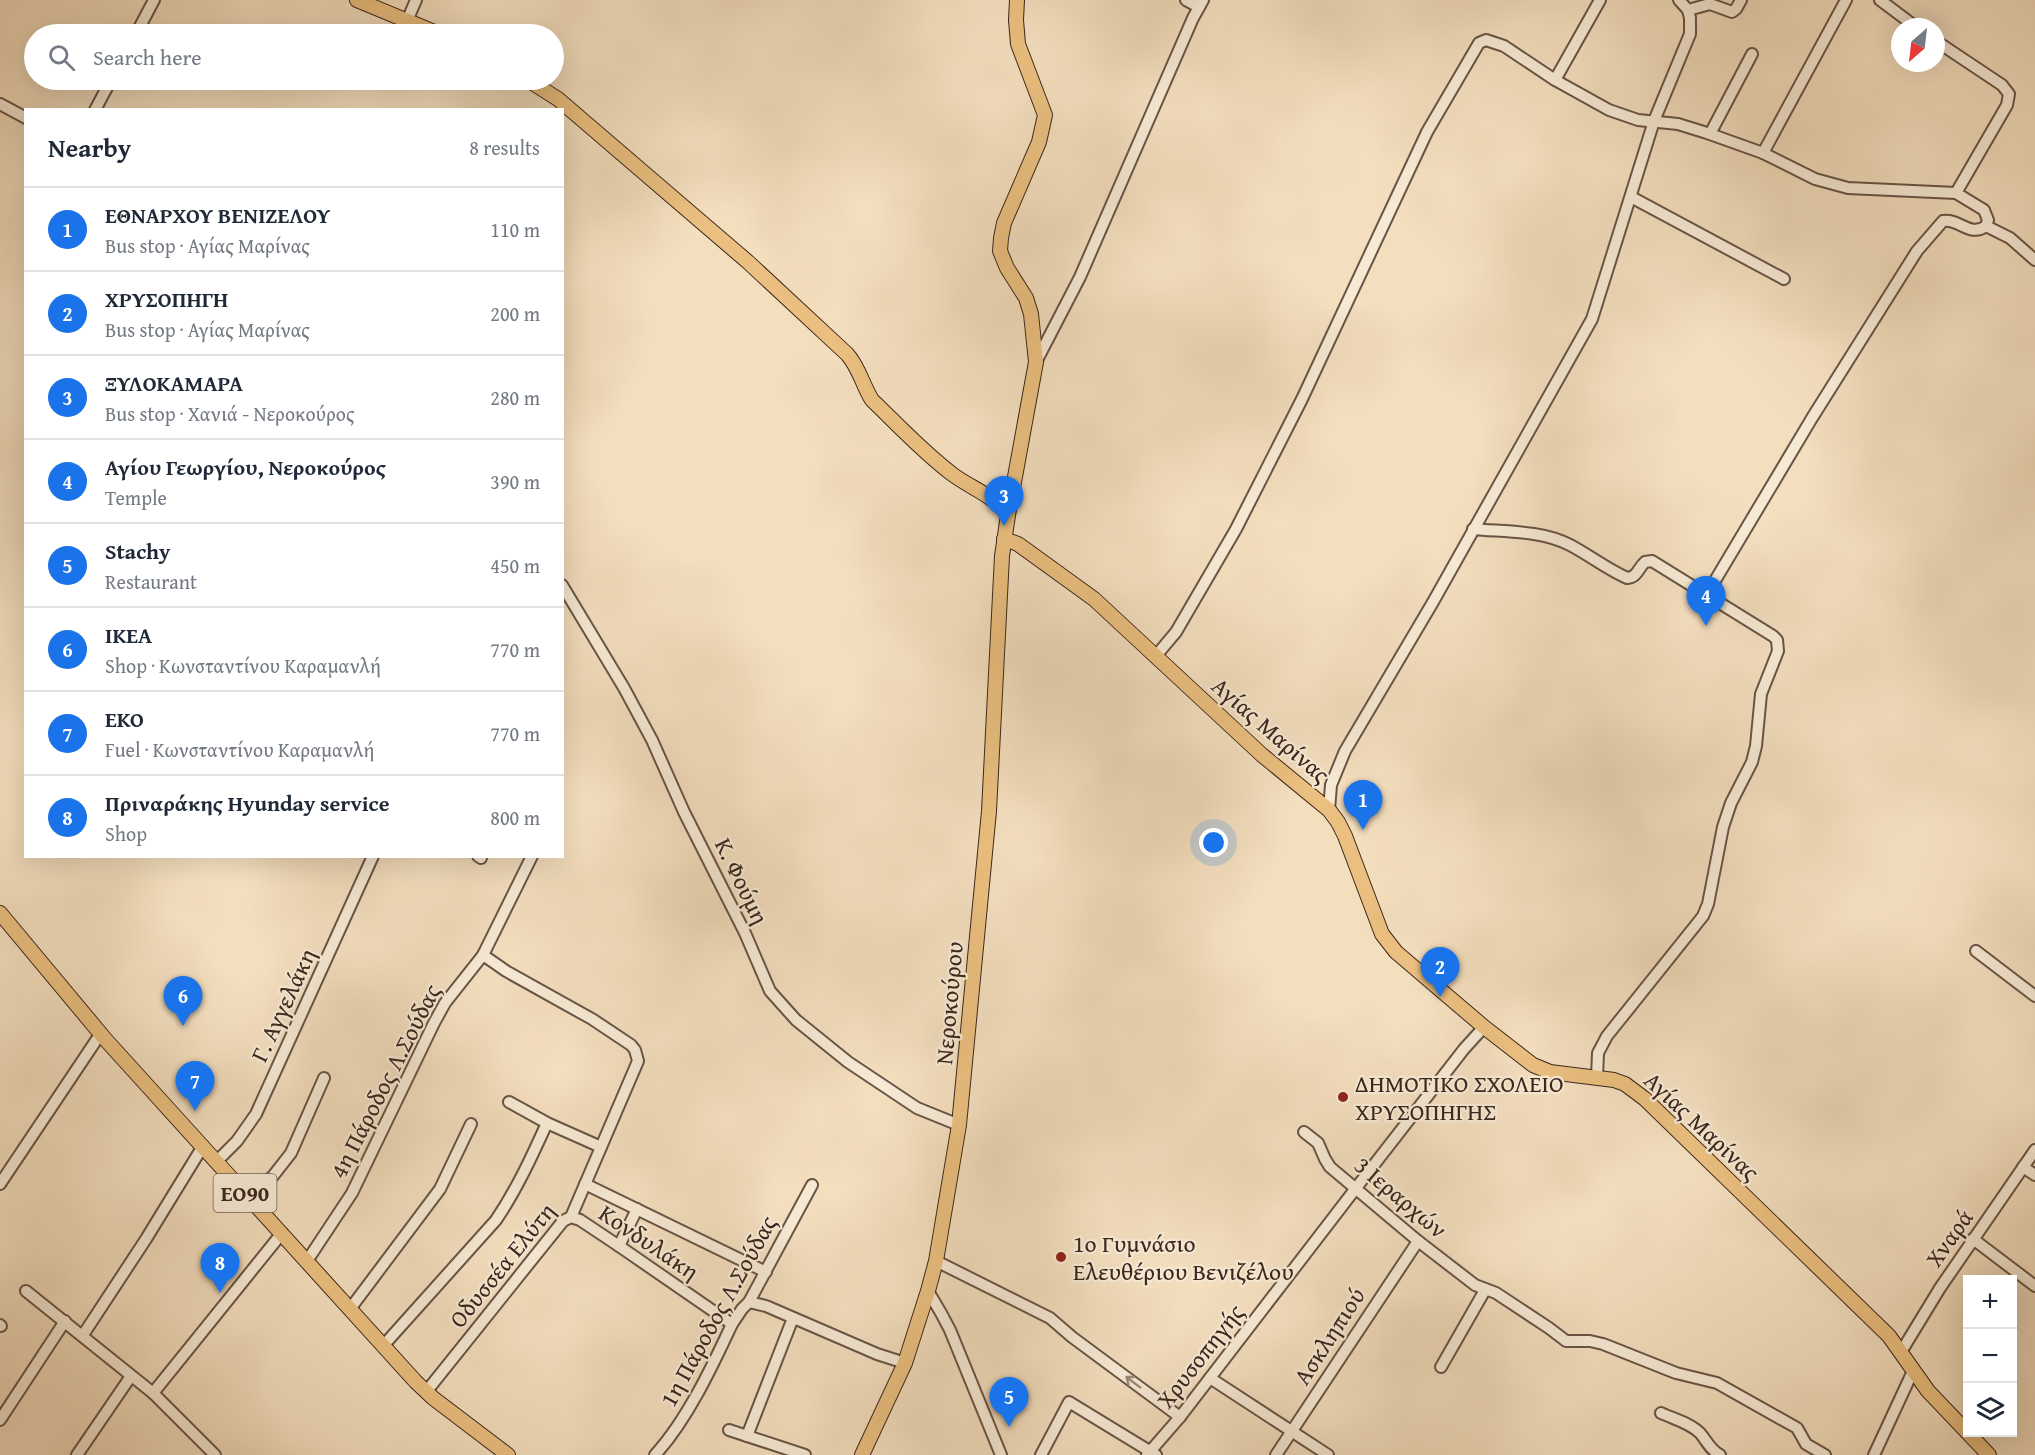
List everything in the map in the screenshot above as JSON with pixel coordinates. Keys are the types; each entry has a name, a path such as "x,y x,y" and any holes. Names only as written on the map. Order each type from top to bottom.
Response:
{"main road":[{"path":"357,0 414,24"},
{"name":"Νεροκούρου","path":"862,1455 905,1363 928,1292 936,1261 959,1125 989,812 1004,539 1036,362 1031,314 1026,298 1007,268 1000,251 1004,223 1039,142 1045,115 1018,44 1017,0"},
{"path":"544,90 558,99 705,225 814,323 853,361 872,400 932,458 954,475 999,502 1008,515"},
{"name":"Αγίας Μαρίνας","path":"1004,539 1018,544 1094,599 1262,755 1329,810 1345,836 1382,934 1395,952 1525,1060 1541,1069 1598,1077 1625,1084 1645,1099 1889,1336 1913,1371 1944,1409 1988,1455"},
{"name":"ΕΟ90","path":"0,913 101,1033 426,1392 508,1455"}],"street":[{"path":"141,24 154,0"},
{"path":"407,21 416,0"},
{"path":"1036,362 1080,277 1201,3 1186,0"},
{"path":"1556,80 1600,0"},
{"path":"1329,810 1331,785 1341,759 1433,602 1592,319 1654,121 1690,33 1688,10 1679,0"},
{"path":"1688,10 1710,4 1732,12 1741,0"},
{"path":"1763,153 1846,0"},
{"path":"1880,0 1904,18"},
{"path":"1155,657 1176,632 1236,529 1302,399 1403,179 1427,132 1472,52 1486,40 1495,42 1609,110 1638,120 1678,124 1710,134 1763,153 1832,185 1848,188 1956,193 1984,210 1988,220 1986,226 1976,231 1953,221 1943,221 1938,224 1917,251 1812,418 1707,594"},
{"path":"1945,47 2002,85 2009,94 2007,105 1956,193"},
{"path":"1710,134 1752,54"},
{"path":"96,108 106,90"},
{"path":"0,104 24,117"},
{"path":"1631,197 1784,279"},
{"path":"1986,226 2010,238 2035,260"},
{"path":"1473,529 1552,538 1569,544 1627,578 1632,578 1637,574 1645,562 1652,561 1778,640 1778,651 1761,693 1756,746 1752,762 1731,803 1722,827 1711,891 1703,916 1607,1036 1598,1053 1598,1077"},
{"name":"Κ. Φούμη","path":"564,588 624,688 652,740 684,812 745,933 770,991 796,1020 848,1062 917,1108 959,1125"},
{"name":"Γ. Αγγελάκη","path":"216,1162 237,1141 256,1114 372,858"},
{"name":"4η Πάροδος Λ.Σούδας","path":"308,1261 351,1193 445,1003 483,955 531,858"},
{"path":"1976,951 2035,996"},
{"name":"Οδυσσέα Ελύτη","path":"426,1392 563,1221 571,1217 637,1067 638,1056 631,1045 592,1019 506,971 483,955"},
{"name":"Χρυσοπηγής","path":"1151,1454 1464,1049 1484,1027"},
{"path":"0,1184 101,1033"},
{"path":"248,1197 273,1176 291,1153 324,1078"},
{"path":"509,1102 547,1123 601,1147"},
{"path":"383,1346 496,1220 510,1200 547,1123"},
{"path":"350,1309 440,1189 471,1124"},
{"name":"3 Ιεραρχών","path":"1304,1132 1318,1143 1330,1167 1418,1241 1483,1289 1496,1293 1566,1341 1590,1341 1603,1344 1676,1373 1717,1383 1797,1428 1806,1444 1825,1455"},
{"path":"83,1335 203,1146"},
{"name":"Χναρά","path":"1901,1352 1940,1288 2035,1150"},
{"path":"2024,1167 2035,1175"},
{"path":"585,1184 766,1272"},
{"name":"1η Πάροδος Λ.Σούδας","path":"655,1455 672,1434 732,1324 749,1302 812,1185"},
{"path":"619,1246 637,1209"},
{"name":"Κονδυλάκη","path":"571,1217 580,1220 732,1324"},
{"path":"153,1393 282,1233"},
{"path":"1974,1239 2035,1286"},
{"name":"Ασκληπιού","path":"1276,1455 1418,1241"},
{"path":"936,1261 1050,1318 1180,1418"},
{"path":"1442,1367 1483,1289"},
{"path":"26,1291 153,1393 215,1455"},
{"path":"928,1292 942,1312 999,1450 990,1455"},
{"path":"749,1302 766,1306 877,1354 905,1363"},
{"path":"747,1436 793,1318"},
{"path":"0,1420 65,1321"},
{"path":"1874,1455 1913,1371"},
{"path":"77,1455 131,1376"},
{"path":"1210,1378 1328,1455"},
{"path":"1041,1455 1069,1402 1151,1454"},
{"path":"1661,1413 1690,1425 1701,1434 1714,1452 1720,1455"},
{"path":"729,1430 805,1455"}],"place":[{"name":"ΞΥΛΟΚΑΜΑΡΑ","path":"1004,526"},
{"name":"Αγίου Γεωργίου, Νεροκούρος","path":"1706,626"},
{"name":"ΕΘΝΑΡΧΟΥ ΒΕΝΙΖΕΛΟΥ","path":"1363,830"},
{"name":"ΧΡΥΣΟΠΗΓΗ","path":"1440,997"},
{"name":"IKEA","path":"183,1026"},
{"name":"ΔΗΜΟΤΙΚΟ ΣΧΟΛΕΙΟ ΧΡΥΣΟΠΗΓΗΣ","path":"1343,1097"},
{"name":"EKO","path":"195,1111"},
{"name":"1ο Γυμνάσιο Ελευθέριου Βενιζέλου","path":"1061,1257"},
{"name":"Πριναράκης Hyunday service","path":"220,1293"},
{"name":"Stachy","path":"1009,1427"}]}
